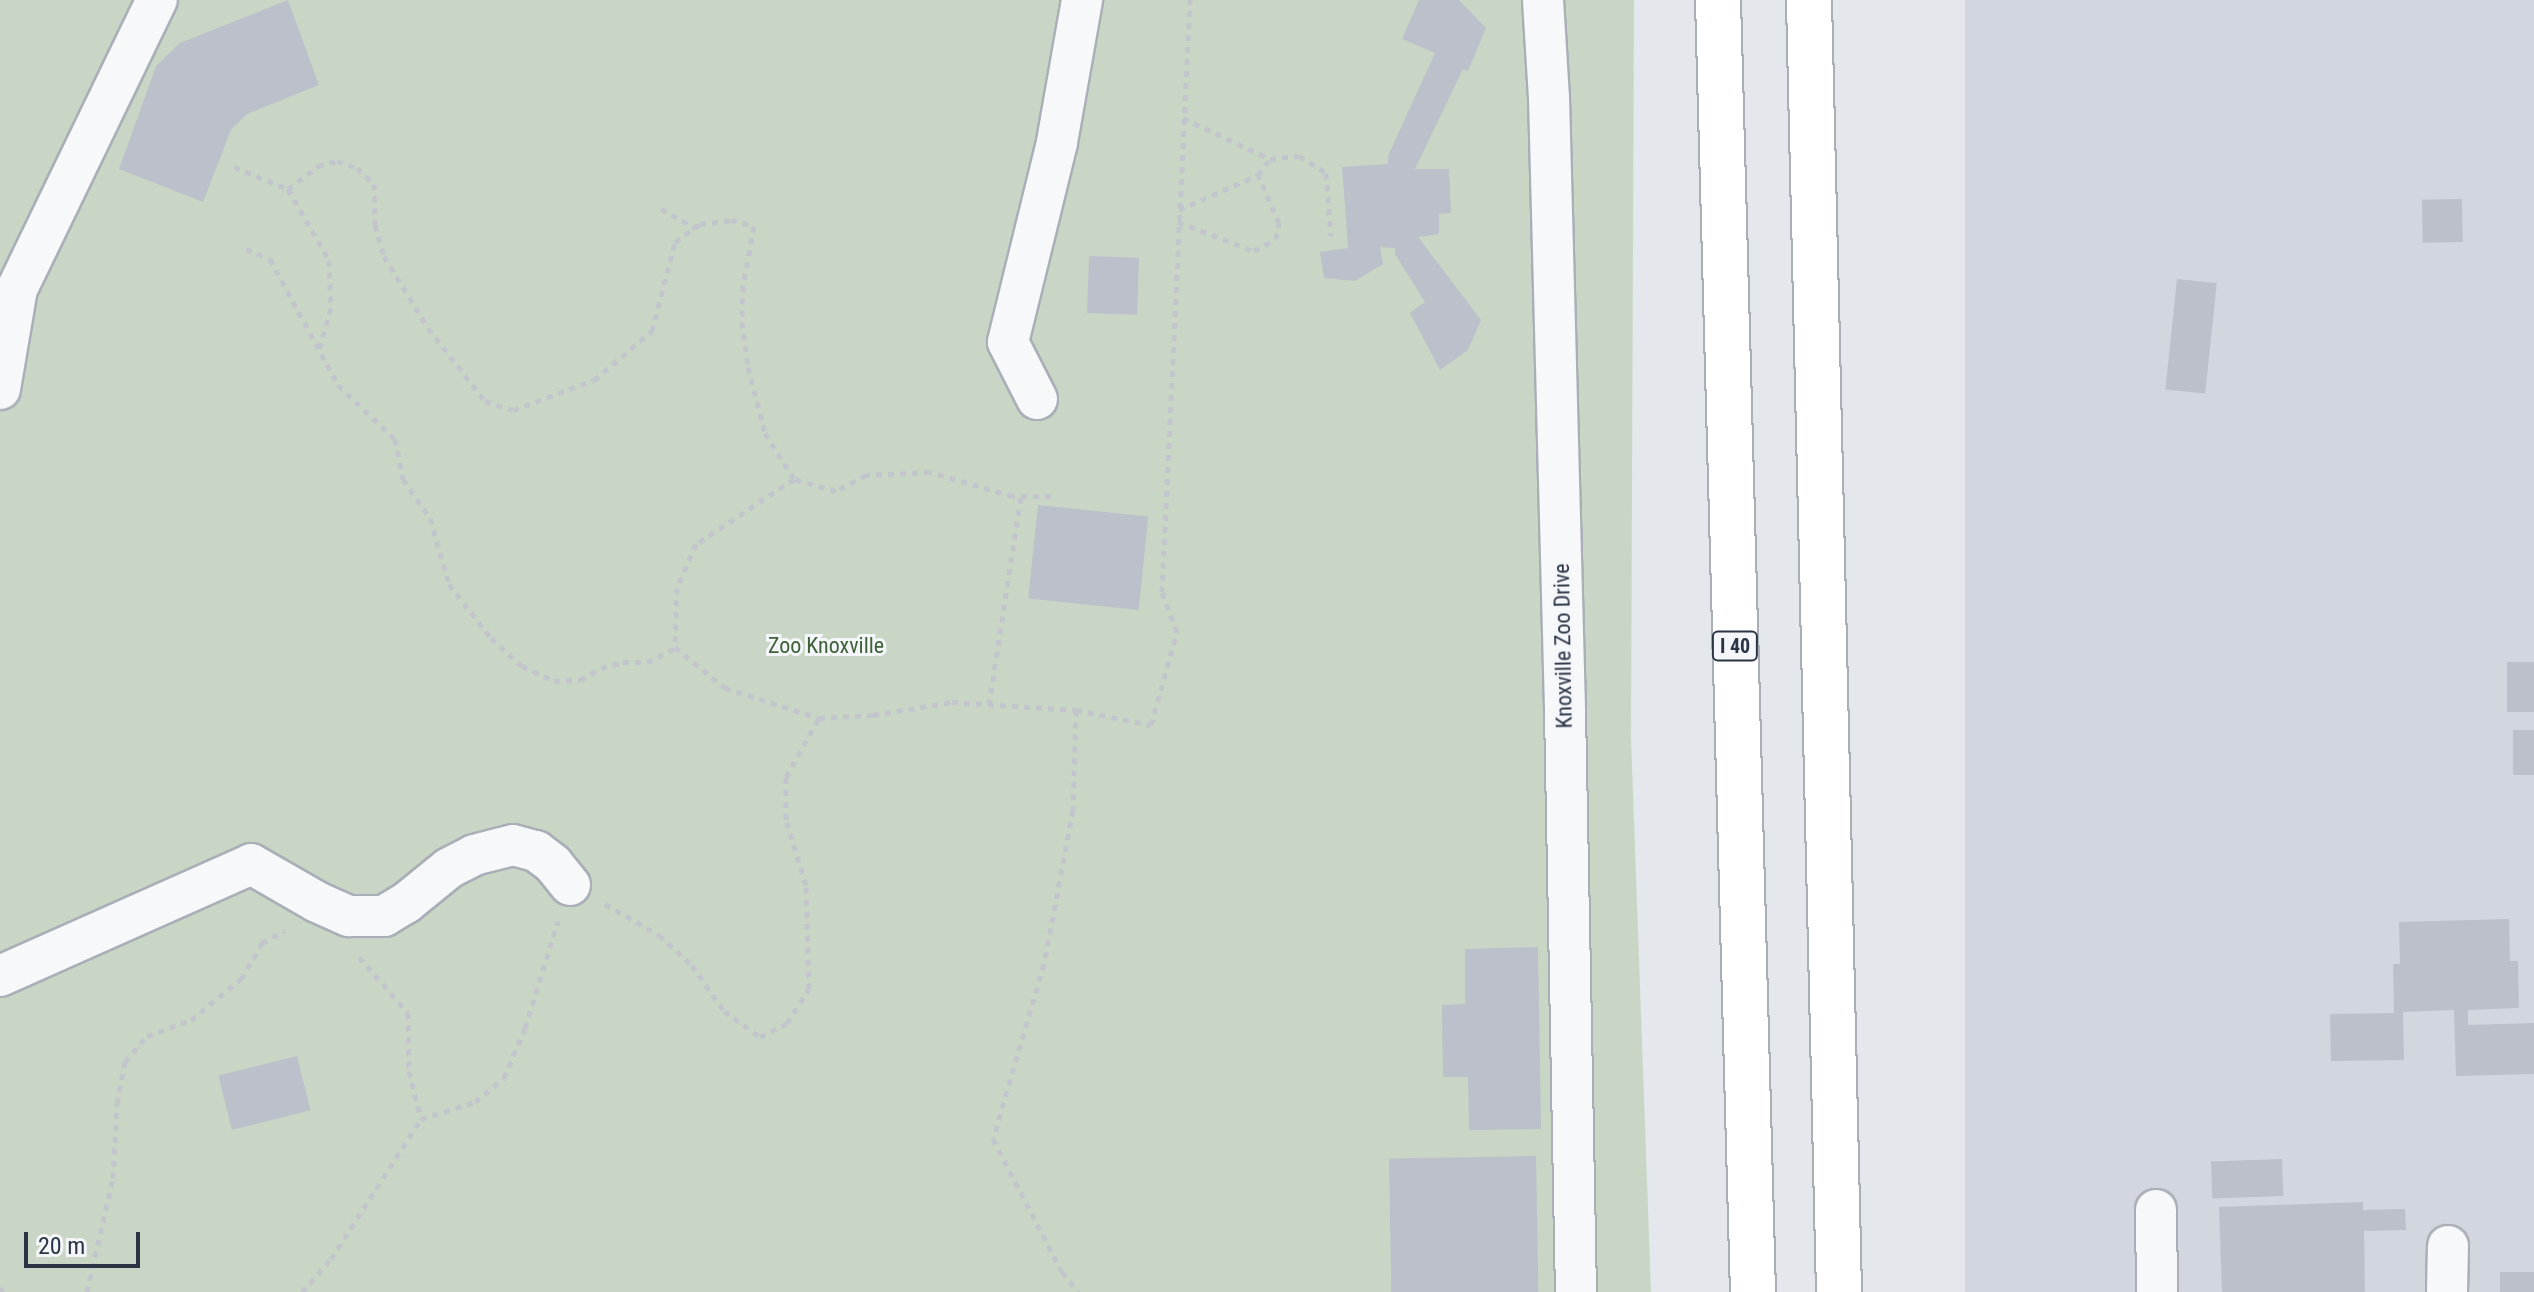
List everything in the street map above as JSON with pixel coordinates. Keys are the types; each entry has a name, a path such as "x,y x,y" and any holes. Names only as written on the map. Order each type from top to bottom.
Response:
{"highway":[{"name":"I 40","path":"1718,0 1753,1292"},
{"path":"1809,0 1839,1292"}],"street":[{"path":"0,389 17,289 157,0"},
{"path":"1037,399 1008,342 1057,142 1082,0"},
{"name":"Knoxville Zoo Drive","path":"1543,0 1549,98 1566,727 1576,1292"},
{"path":"0,976 251,864 317,902 349,916 384,916 406,903 449,868 474,855 513,845 536,851 553,864 570,885"},
{"path":"2156,1210 2157,1292"},
{"path":"2447,1292 2448,1246"}],"path":[{"path":"676,648 725,688 819,718 873,715 952,702 1076,710 1151,725 1177,632 1162,592 1190,0"},
{"path":"1183,118 1270,159 1299,156 1326,173 1331,236"},
{"path":"1179,210 1258,175 1270,159"},
{"path":"288,189 318,166 337,161 357,168 374,184 375,225 384,256 428,328 485,401 513,410 594,380 652,331 675,242 695,228 731,220 754,226 743,298 748,367 765,433 794,479 836,491 866,475 930,472 1021,496 1051,496"},
{"path":"234,167 288,189 329,260 331,308 319,351"},
{"path":"1178,222 1254,251 1276,239 1279,223 1258,175"},
{"path":"661,209 695,228"},
{"path":"246,249 270,259 338,385 395,439 403,479 430,518 449,584 491,638 522,666 554,681 580,680 601,668 623,662 647,662 676,648"},
{"path":"676,648 677,588 696,544 794,479"},
{"path":"989,705 1021,496"},
{"path":"1076,710 1073,810 1044,964 993,1139 1062,1272 1078,1292"},
{"path":"302,1292 331,1259 421,1119 475,1102 504,1078 525,1028 570,885 659,935 692,965 724,1011 760,1037 787,1023 809,989 806,885 786,820 786,777 819,718"},
{"path":"87,1292 113,1178 117,1103 125,1062 147,1036 191,1020 241,979 262,943 278,931 289,929"},
{"path":"353,951 408,1013 409,1071 421,1119"},
{"path":"0,1287 3,1292"}],"shaded area":[{"path":"1965,0 2534,0 2534,1292 1965,1292"}],"green space":[{"name":"Zoo Knoxville","path":"0,0 1634,0 1631,737 1651,1292 0,1292"}],"building":[{"path":"288,0 319,85 247,114 231,130 203,202 119,169 156,66 180,43"},
{"path":"1419,0 1459,0 1486,28 1468,71 1463,69 1415,169 1449,169 1451,213 1439,214 1439,234 1418,237 1481,320 1468,350 1440,370 1410,313 1425,302 1395,254 1395,248 1380,247 1383,264 1355,281 1324,278 1320,252 1348,248 1342,167 1388,164 1388,156 1435,53 1402,39"},
{"path":"2462,199 2463,242 2423,243 2422,200"},
{"path":"1089,256 1139,258 1137,315 1087,313"},
{"path":"2177,279 2217,283 2205,394 2165,389"},
{"path":"1038,505 1148,517 1139,610 1028,598"},
{"path":"2507,662 2534,662 2534,712 2507,712"},
{"path":"2513,730 2534,730 2534,775 2513,775"},
{"path":"2509,919 2510,961 2518,961 2519,1008 2468,1010 2468,1025 2534,1023 2534,1074 2456,1076 2454,1010 2403,1012 2404,1060 2331,1061 2330,1014 2394,1013 2393,964 2400,964 2399,922"},
{"path":"1538,947 1541,1129 1469,1130 1468,1077 1443,1077 1442,1005 1465,1004 1465,949"},
{"path":"297,1056 311,1110 232,1130 218,1076"},
{"path":"1536,1156 1538,1292 1391,1292 1389,1159"},
{"path":"2282,1159 2283,1196 2212,1198 2211,1161"},
{"path":"2363,1202 2363,1210 2405,1209 2406,1230 2364,1231 2365,1292 2222,1292 2219,1207"},
{"path":"2500,1272 2534,1272 2534,1292 2500,1292"}]}
